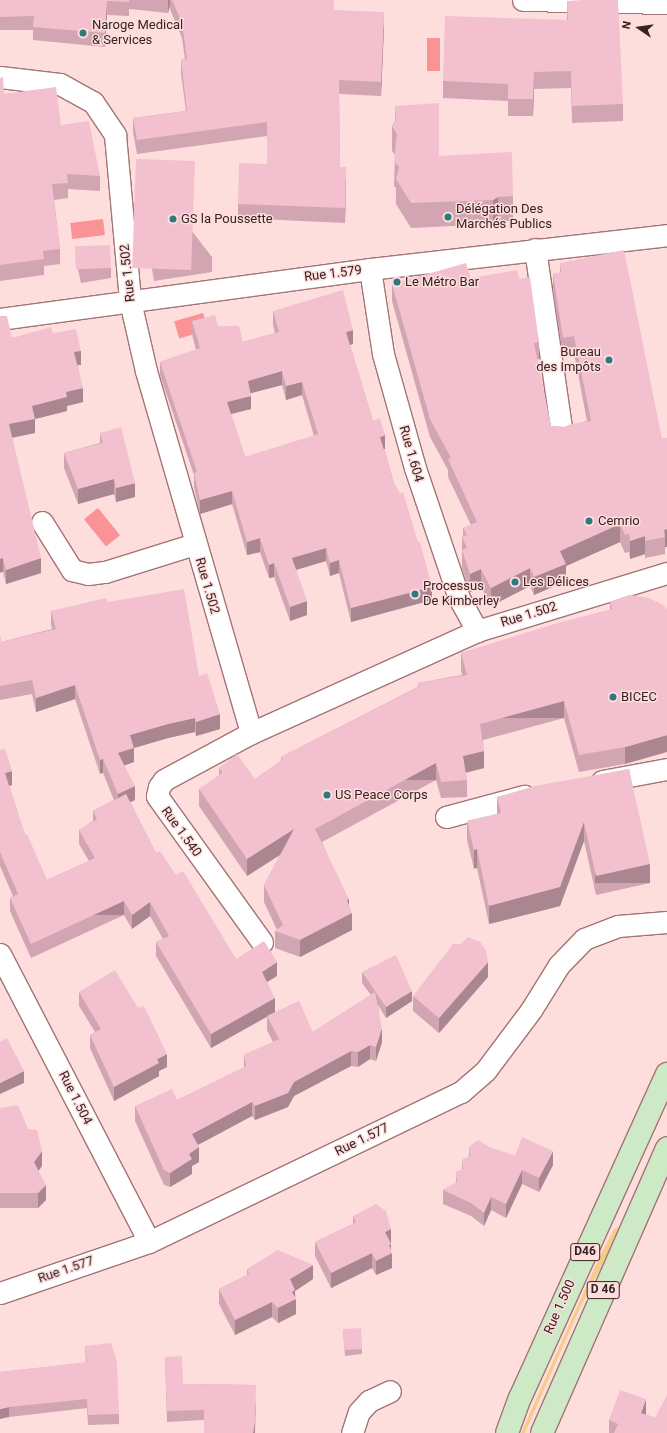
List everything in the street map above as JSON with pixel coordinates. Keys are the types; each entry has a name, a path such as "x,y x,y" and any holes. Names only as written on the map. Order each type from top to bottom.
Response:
{"main road":[{"name":"Rue 1.500","path":"507,1433 520,1398 667,1074"},
{"name":"D 46","path":"542,1433 667,1148"}],"street":[{"path":"523,0 667,3"},
{"name":"Rue 1.502","path":"0,77 16,77 60,84 93,102 115,135 130,301 146,371 194,544 251,733 477,631 667,573"},
{"name":"Rue 1.579","path":"0,320 370,269 667,235"},
{"path":"535,249 562,433"},
{"name":"Rue 1.604","path":"370,269 383,354 415,468 459,598 477,631"},
{"path":"42,522 72,570 88,574 105,572 194,544"},
{"name":"Rue 1.540","path":"251,733 164,780 159,787 157,796 262,942"},
{"path":"584,784 667,770"},
{"path":"446,817 546,790"},
{"name":"Rue 1.577","path":"0,1293 149,1242 461,1092 486,1070 530,1010 559,964 584,939 618,926 667,922"},
{"name":"Rue 1.504","path":"0,954 149,1242"},
{"path":"352,1433 359,1412 369,1402 390,1391"}],"shaded area":[{"path":"427,38 440,38 440,71 427,71"},
{"path":"103,219 105,235 72,239 70,223"},
{"path":"203,313 208,330 179,339 174,321"},
{"path":"98,508 120,535 106,547 84,519"},
{"path":"619,1227 619,1232 579,1310 525,1433 521,1433 598,1260 614,1229"}],"building":[{"path":"0,0 129,0 129,2 107,1 105,33 33,27 34,16 0,17"},
{"path":"172,0 334,0 334,10 384,12 381,82 339,80 340,167 346,167 345,208 238,204 239,163 267,164 267,122 137,140 133,118 187,111 181,60 187,59 182,23"},
{"path":"618,0 623,104 572,106 571,71 534,72 533,99 508,99 508,84 443,81 445,16 568,20 567,1"},
{"path":"3,77 4,94 56,87 61,125 89,121 100,176 67,174 68,183 52,184 60,249 43,251 44,259 0,265 0,78"},
{"path":"439,103 439,156 512,152 513,196 498,197 493,200 411,203 396,179 399,167 394,161 397,134 392,126 396,120 395,106"},
{"name":"GS la Poussette","path":"136,159 195,161 191,270 132,268"},
{"path":"110,245 111,268 76,269 75,246"},
{"path":"624,250 662,439 667,438 667,529 664,530 665,537 645,541 645,536 630,541 629,534 625,535 620,524 560,551 566,564 534,577 530,568 491,588 481,569 470,574 462,550 467,548 462,537 467,535 463,528 477,522 448,459 451,458 430,419 392,284 466,263 471,278 517,270 519,279 530,277 539,342 534,343 551,426 564,427 571,424 591,421 574,336 563,338 553,274 561,272 560,263"},
{"path":"343,290 353,330 346,332 373,421 380,418 385,435 380,437 394,483 400,493 403,492 418,542 420,542 432,587 351,608 339,560 330,563 326,548 292,558 307,601 290,607 274,563 269,565 260,538 247,542 232,491 200,500 194,473 197,472 160,362 200,348 192,321 215,315 218,326 239,326 243,342 279,332 273,311","holes":["282,371 286,386 302,382 318,434 245,457 227,402 251,396 248,381"]},
{"path":"0,316 7,316 12,338 51,327 53,333 76,329 81,351 74,352 83,388 66,392 67,397 32,406 35,419 9,424 41,558 6,570 3,558 0,559"},
{"path":"121,427 135,483 116,488 114,479 78,489 64,453 103,443 100,433"},
{"path":"184,589 199,676 207,673 220,714 196,722 195,718 130,735 134,748 118,753 135,786 118,794 103,759 100,760 75,685 36,698 32,680 0,686 0,636 1,642 56,629 51,611 106,598 108,602"},
{"path":"630,595 649,598 663,605 667,609 667,735 625,747 579,755 564,701 480,724 484,751 463,756 467,780 441,782 436,763 315,829 349,899 347,900 352,913 300,940 275,931 283,925 264,885 294,829 247,859 199,789 222,773 219,768 237,754 255,779 282,760 281,757 419,687 418,683 467,675 461,653 554,624 612,609 610,602"},
{"path":"5,749 12,771 5,773 25,835 27,834 47,880 95,858 79,830 97,819 93,811 126,794 156,853 160,851 176,875 183,871 236,959 264,941 277,962 262,972 275,998 211,1034 156,942 169,936 150,902 132,915 124,901 31,944 10,898 18,894 0,852 0,750"},
{"path":"629,769 650,864 596,876 584,822 560,887 489,906 477,849 474,850 467,821 501,813 497,797 535,786"},
{"path":"468,937 480,942 486,950 488,962 439,1018 413,996 453,944 461,944"},
{"path":"396,955 412,991 386,1007 362,972"},
{"path":"115,970 138,1008 144,1006 167,1054 157,1059 159,1063 114,1087 90,1035 101,1029 79,992"},
{"path":"375,992 382,1028 376,1047 370,1045 358,1052 351,1051 294,1082 288,1093 255,1106 252,1102 192,1134 199,1147 189,1154 192,1159 170,1173 164,1170 135,1106 172,1089 177,1100 246,1066 244,1055 279,1039 267,1016 299,1001 313,1032"},
{"path":"7,1038 24,1071 0,1083 0,1042"},
{"path":"18,1105 28,1129 37,1130 42,1151 34,1162 46,1185 38,1193 0,1193 0,1108"},
{"path":"522,1137 553,1151 539,1178 522,1170 506,1204 491,1197 484,1213 471,1203 443,1190 457,1182 456,1172 463,1169 462,1160 470,1156 469,1147 478,1140 491,1148 515,1156"},
{"path":"376,1204 386,1211 391,1229 385,1232 391,1244 389,1245 392,1253 376,1261 372,1253 331,1273 315,1242 356,1222 353,1216"},
{"path":"278,1250 313,1265 290,1279 295,1290 292,1292 296,1299 278,1308 272,1302 235,1320 219,1289 249,1274 247,1269"},
{"path":"361,1328 362,1349 344,1350 343,1329"},
{"path":"111,1343 117,1362 119,1414 88,1415 87,1399 0,1409 0,1372 87,1362 85,1346"},
{"path":"182,1356 183,1384 256,1385 255,1422 253,1433 204,1433 204,1410 167,1411 165,1357"},
{"path":"620,1390 646,1399 641,1413 655,1418 667,1395 667,1433 614,1433 618,1424 609,1420"}],"place":[{"name":"Naroge Medical & Services","path":"83,33"},
{"name":"Délégation Des Marchés Publics","path":"448,217"},
{"name":"GS la Poussette","path":"173,219"},
{"name":"Le Métro Bar","path":"397,282"},
{"name":"Bureau des Impôts","path":"609,360"},
{"name":"Cemrio","path":"589,521"},
{"name":"Les Délices","path":"515,582"},
{"name":"Processus De Kimberley","path":"415,594"},
{"name":"BICEC","path":"613,697"},
{"name":"US Peace Corps","path":"327,795"}]}
